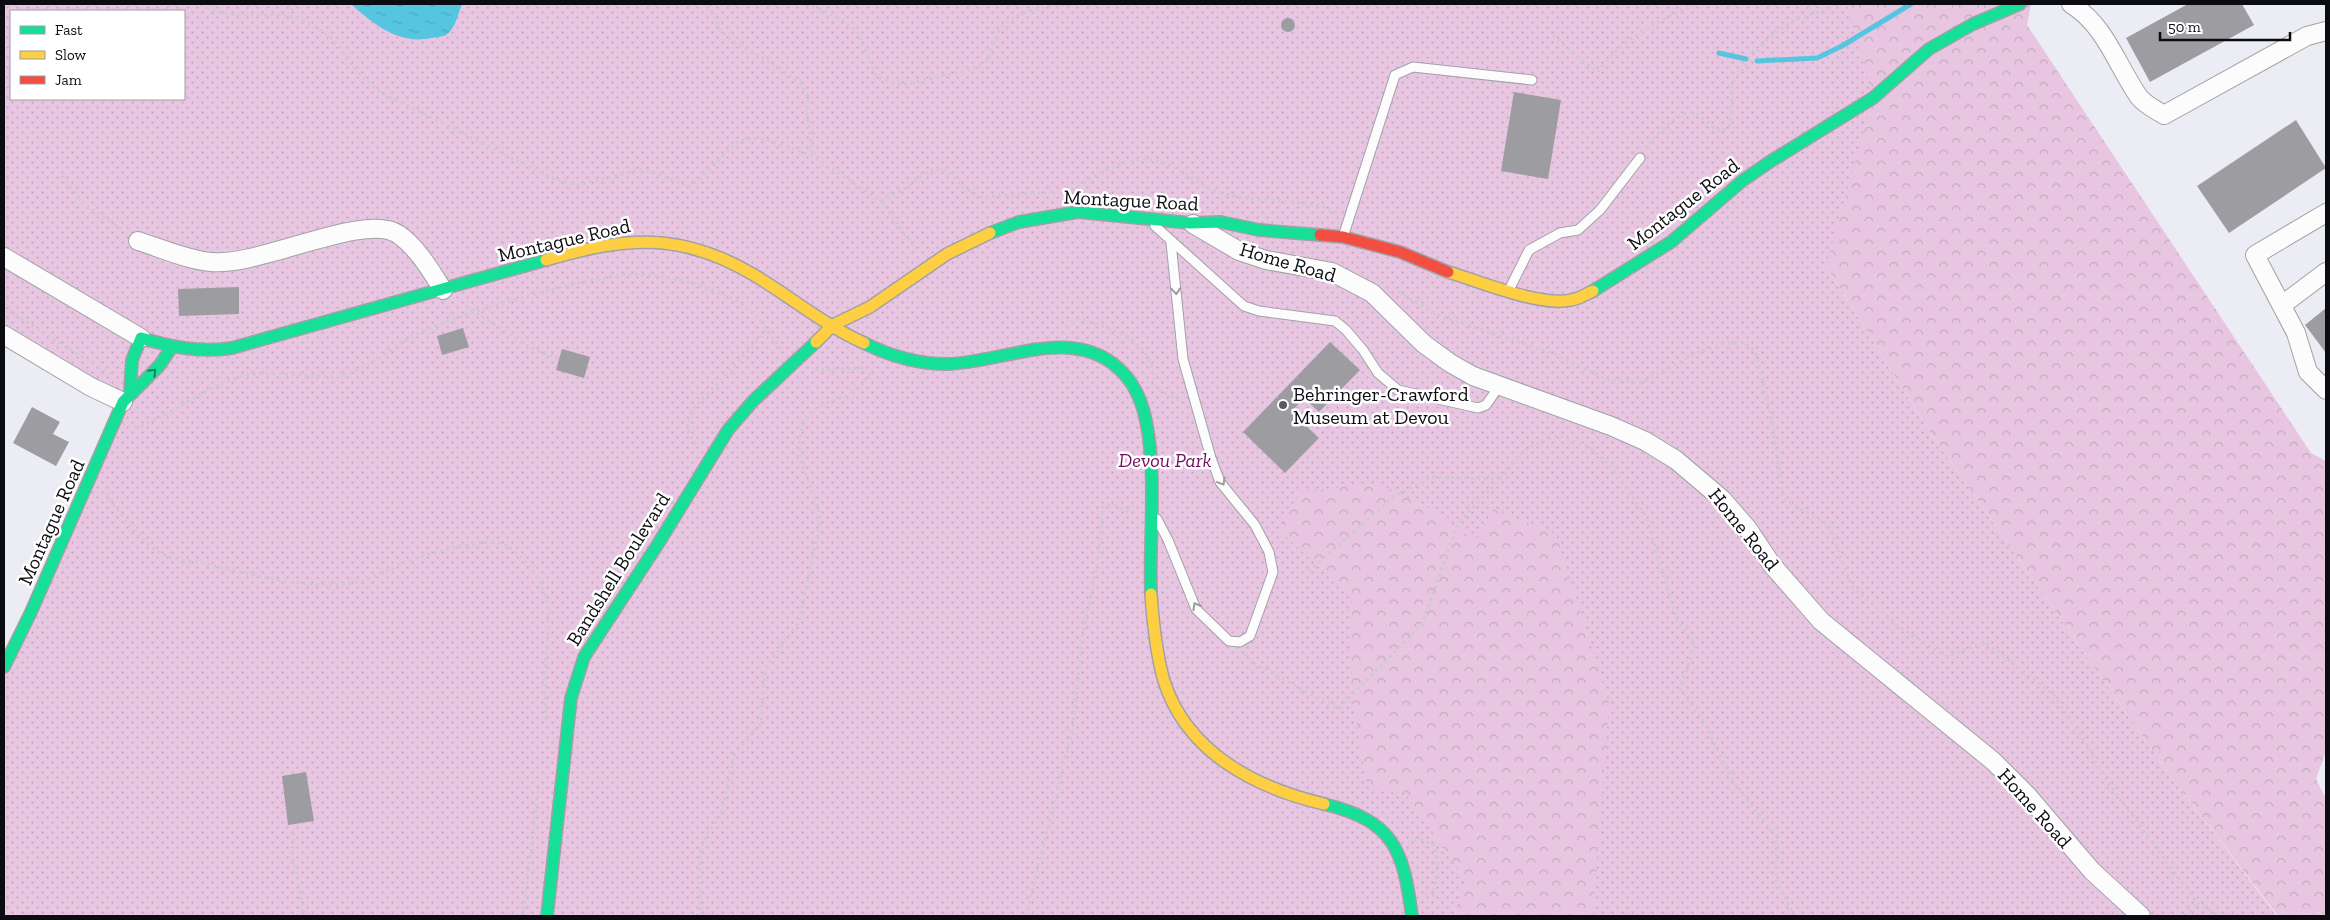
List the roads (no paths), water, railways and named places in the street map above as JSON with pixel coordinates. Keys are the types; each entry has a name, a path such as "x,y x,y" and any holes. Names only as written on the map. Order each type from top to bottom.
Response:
{"street":[{"name":"Montague Road","path":"4,667 31,612 126,397 132,360 142,338 172,347 209,351 231,348 556,258 620,243 643,241 678,243 738,264 833,325 870,307 922,270 980,237 1019,222 1078,212 1190,223 1222,222 1259,230 1343,237 1400,252 1446,271 1527,296 1556,301 1572,300 1598,289 1671,242 1742,181 1771,160 1872,98 1929,49 1972,24 2020,4"},
{"path":"2071,4 2085,13 2101,31 2140,98 2164,115 2307,36 2326,31"},
{"path":"2326,213 2255,256 2296,333 2308,372 2326,390"},
{"name":"Home Road","path":"1190,223 1239,251 1266,260 1332,272 1372,293 1424,344 1450,363 1473,376 1611,426 1645,441 1703,481 1722,498 1748,529 1772,565 1821,621 1993,761 2028,796 2092,871 2141,916"},
{"path":"138,241 212,262 245,259 279,252 366,227 397,233 426,262 443,290"},
{"path":"4,257 142,338"},
{"path":"2282,304 2326,272"},
{"path":"833,325 877,350 920,362 959,364 1034,348 1061,346 1086,348 1100,354 1122,371 1135,389 1144,409 1151,456 1151,574 1160,669 1172,701 1206,745 1249,778 1282,794 1351,811 1368,820 1389,838 1397,850 1404,867 1412,916"},
{"name":"Bandshell Boulevard","path":"547,916 571,698 584,657 603,625 658,544 696,478 728,430 767,387 833,325"},
{"path":"4,335 92,387 126,397"},
{"name":"Montague Road","path":"126,397 159,366 172,347"}],"lane":[{"path":"1343,237 1395,75 1413,67 1532,80"},
{"path":"1509,290 1529,250 1560,232 1578,230 1600,210 1640,158"},
{"path":"1145,219 1162,230 1171,242 1244,306 1259,311 1335,321 1346,330 1363,350 1378,373 1398,390 1478,408 1486,405 1500,385"},
{"path":"1150,504 1168,540 1196,609 1228,641 1240,642 1250,636 1273,572 1272,566 1269,552 1255,525 1220,482 1211,458 1183,359 1171,242"}],"water":[{"path":"351,4 462,4 454,25 446,35 419,39 397,36 387,31 368,19"}],"waterway":[{"path":"1757,61 1817,58 1842,46 1911,4"},
{"path":"1719,53 1746,59"}],"place":[{"name":"Behringer-Crawford Museum at Devou","path":"1283,405"}],"park label":[{"name":"Devou Park","path":"1165,460"}]}
